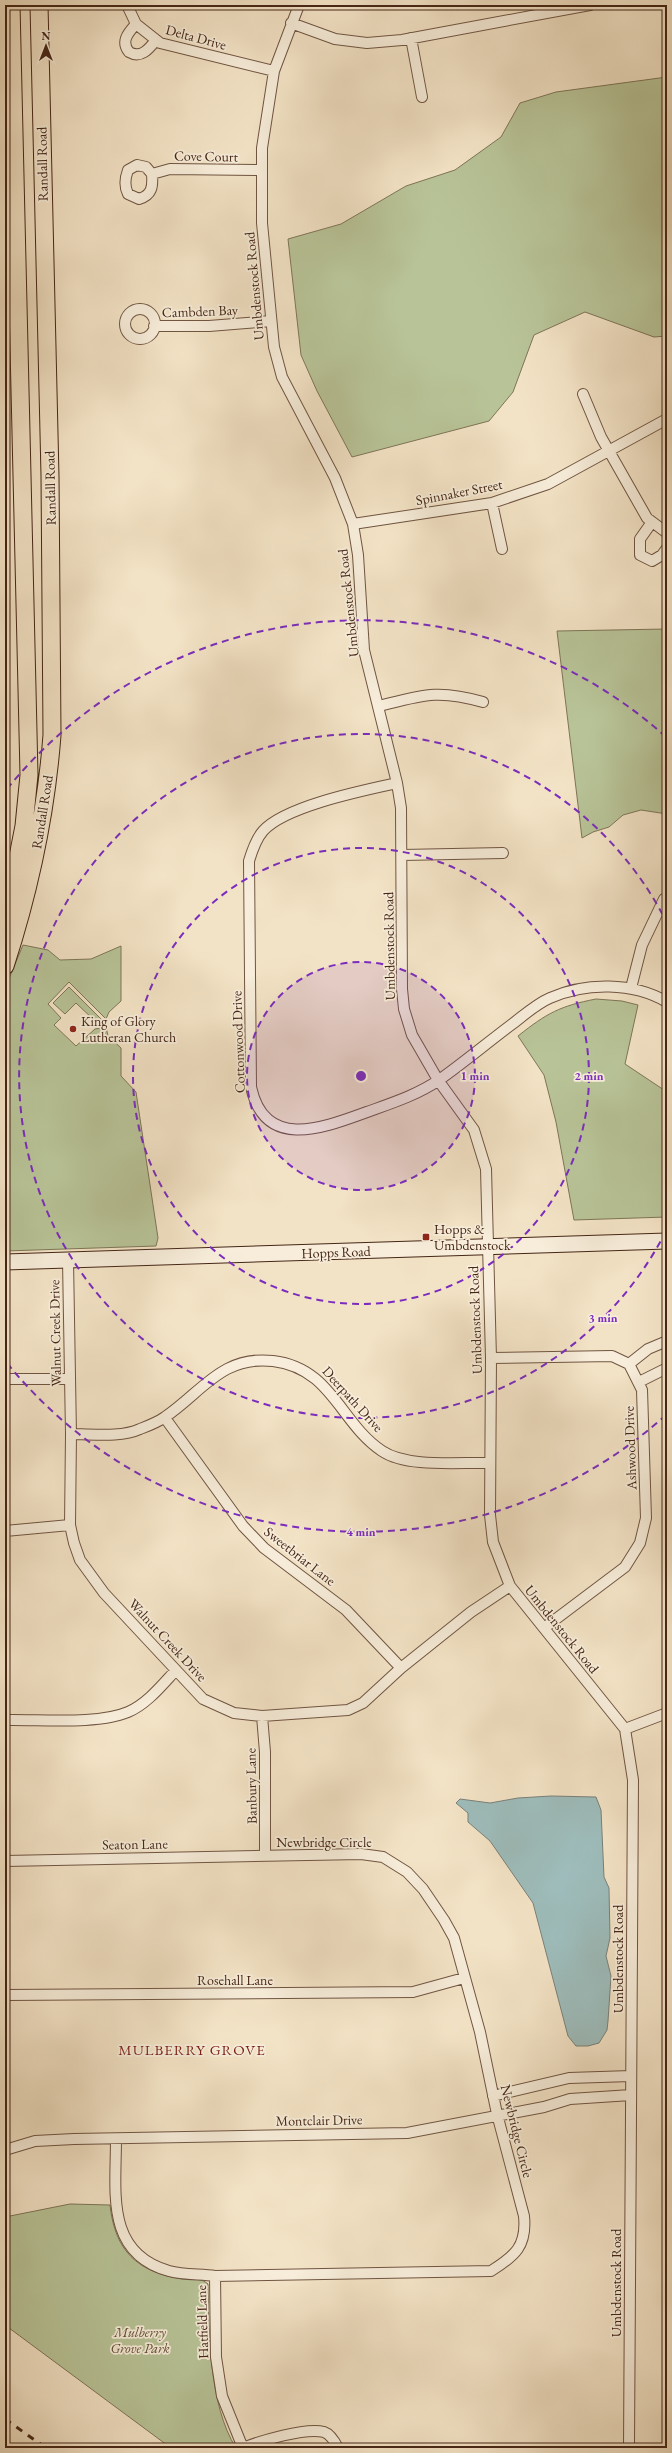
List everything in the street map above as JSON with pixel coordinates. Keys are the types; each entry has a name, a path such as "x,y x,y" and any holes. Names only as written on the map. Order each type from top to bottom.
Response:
{"main road":[{"name":"Randall Road","path":"5,923 24,826 29,775 11,5"},
{"name":"Randall Road","path":"5,966 18,924 38,846 48,777 52,735 50,476 39,5"},
{"name":"Hopps Road","path":"5,1262 667,1242"}],"street":[{"name":"Delta Drive","path":"128,5 136,24 156,40 274,71"},
{"name":"Umbdenstock Road","path":"298,5 274,71 264,127 261,170 262,223 274,347 282,376 335,478 353,524 358,555 364,650 379,706 397,783 401,808 402,989 404,1009 412,1035 438,1080 474,1130 482,1151 487,1182 487,1247 491,1358 489,1462 493,1542 510,1586 625,1729 633,1780 629,2448"},
{"path":"291,23 350,42 375,43 411,38 530,14 590,5"},
{"path":"136,24 126,38 125,46 129,52 136,55 144,53 156,40"},
{"path":"411,38 422,97"},
{"name":"Cove Court","path":"152,174 170,169 261,170"},
{"name":"Cambden Bay","path":"154,326 209,326 271,321"},
{"path":"583,394 590,414 647,518 667,533"},
{"name":"Spinnaker Street","path":"353,524 492,503 548,484 667,419"},
{"path":"492,503 502,549"},
{"path":"652,522 640,539 640,555 652,561 662,555 667,548"},
{"path":"379,706 433,694 458,695 483,702"},
{"name":"Cottonwood Drive","path":"397,783 328,799 278,820 263,831 257,840 249,861 251,1087 255,1103 267,1119 277,1126 289,1129 306,1130 322,1128 402,1100 438,1080 549,998 590,987 631,988 667,1002"},
{"path":"402,855 503,853"},
{"path":"631,988 642,945 664,899"},
{"name":"Walnut Creek Drive","path":"68,1260 71,1434 70,1525 80,1560 104,1592 202,1699 217,1707 234,1713 262,1716 348,1710 363,1703 401,1668 471,1612 510,1586"},
{"path":"491,1358 612,1356 629,1364 648,1349 667,1341"},
{"name":"Deerpath Drive","path":"71,1434 120,1434 139,1430 164,1418 201,1386 233,1365 253,1361 273,1361 294,1365 310,1373 327,1388 370,1440 383,1451 399,1458 421,1461 489,1462"},
{"name":"Ashwood Drive","path":"544,1628 625,1567 640,1543 646,1518 642,1390 629,1364"},
{"path":"639,1382 667,1368"},
{"path":"5,1380 70,1379"},
{"name":"Sweetbriar Lane","path":"164,1418 243,1526 264,1548 346,1610 401,1668"},
{"path":"5,1531 70,1525"},
{"path":"5,1720 96,1719 128,1712 151,1696 176,1670"},
{"path":"625,1729 667,1713"},
{"name":"Banbury Lane","path":"262,1716 265,1752 265,1856"},
{"name":"Newbridge Circle","path":"215,2276 491,2271 512,2258 526,2233 524,2216 497,2114 480,2032 454,1938 444,1920 422,1889 396,1863 384,1857 361,1854 265,1856"},
{"name":"Seaton Lane","path":"5,1861 265,1856"},
{"name":"Rosehall Lane","path":"5,1995 413,1992 464,1978"},
{"path":"493,2096 569,2078 631,2076"},
{"name":"Montclair Drive","path":"5,2150 35,2141 307,2133 407,2133 448,2126 497,2114 544,2107 570,2099 631,2095"},
{"name":"Hatfield Lane","path":"116,2139 117,2214 121,2233 132,2251 151,2264 170,2272 215,2276 216,2357 222,2396 243,2448"},
{"path":"243,2448 313,2431 326,2433 335,2442 338,2448"}],"green space":[{"path":"667,77 667,336 654,337 585,312 534,335 513,392 489,421 352,457 317,391 301,355 288,239 341,224 406,186 455,170 501,137 520,103 556,92"},
{"path":"667,629 667,814 641,810 623,815 609,827 593,832 582,838 557,631"},
{"path":"23,945 48,950 60,960 91,959 121,946 121,1001 109,1012 106,1019 69,982 48,1004 61,1018 54,1025 76,1046 95,1029 106,1027 108,1036 121,1048 121,1076 136,1092 158,1238 156,1246 5,1251 5,988"},
{"path":"69,987 105,1023 94,1020 76,1003 65,1014 53,1003"},
{"path":"596,999 622,1001 638,1005 625,1064 667,1092 667,1217 574,1220 556,1122 544,1075 518,1036 554,1012 573,1004"},
{"name":"Mulberry Grove Park","path":"70,2204 110,2205 117,2235 123,2247 131,2257 152,2271 166,2276 199,2280 208,2284 212,2369 220,2411 227,2431 236,2448 171,2448 5,2325 5,2217"}],"water":[{"path":"551,1796 596,1797 601,1810 604,1877 609,1888 610,1938 606,1956 611,1976 607,2030 599,2043 588,2046 576,2046 568,2036 533,1903 490,1841 468,1822 468,1813 456,1803 460,1799 490,1803 518,1798"}],"railway":[{"path":"5,2419 46,2448"}],"place":[{"name":"King of Glory Lutheran Church","path":"73,1029"},
{"name":"Hopps & Umbdenstock","path":"426,1237"}],"district":[{"name":"MULBERRY GROVE","path":"192,2049"}]}
